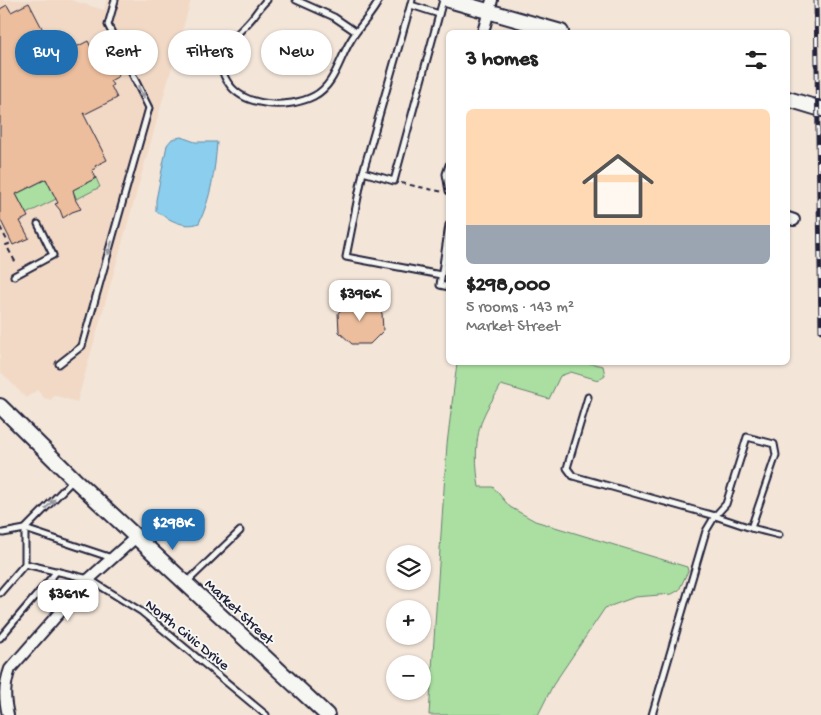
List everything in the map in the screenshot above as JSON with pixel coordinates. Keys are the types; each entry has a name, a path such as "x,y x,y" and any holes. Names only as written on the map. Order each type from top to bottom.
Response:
{"main road":[{"path":"449,0 490,6 555,30"},
{"path":"790,100 821,109"},
{"name":"Market Street","path":"0,406 74,479 327,715"}],"street":[{"path":"484,30 490,6"},
{"path":"8,715 2,688 10,669 89,579 136,537"}],"lane":[{"path":"59,364 82,346 149,108 108,25 115,0"},
{"path":"267,0 236,34 225,50 221,65 224,76 230,85 248,98 285,104 300,102 314,96 325,88 334,75 356,32 372,13 379,0"},
{"path":"296,0 334,18 356,32"},
{"path":"363,172 394,181 443,0"},
{"path":"440,14 411,3 363,172 346,257 441,275"},
{"path":"14,276 54,255 38,224"},
{"path":"446,244 440,285 446,286"},
{"path":"588,398 567,468 573,476 779,535"},
{"path":"652,715 706,532 715,516 726,504 747,437 774,444 776,455 751,528"},
{"path":"0,593 25,564 25,529 74,479"},
{"path":"3,532 25,529 112,558"},
{"path":"186,583 240,531"},
{"name":"North Civic Drive","path":"25,564 89,579 142,612 266,715"},
{"path":"0,638 57,571"}],"path":[{"path":"394,181 446,191"},
{"path":"0,227 9,244 6,245 16,263"}],"shaded area":[{"path":"0,0 71,0 104,10 107,0 191,0 182,30 168,30 168,75 170,75 77,402 53,395 51,400 44,398 37,390 26,398 0,371"}],"green space":[{"path":"96,178 100,187 77,199 72,190"},
{"path":"46,179 56,199 26,214 16,194"},
{"path":"457,365 603,366 605,375 598,380 571,372 560,376 549,399 501,385 483,418 478,437 476,457 479,487 493,487 510,507 535,521 687,567 688,571 679,590 672,594 635,597 605,608 553,685 538,715 429,715 447,444"}],"water":[{"path":"181,137 195,142 217,142 214,173 207,204 199,223 193,225 176,222 156,211 156,200 167,145 172,139"}],"building":[{"path":"29,3 43,30 15,30 15,75 78,75 78,46 88,41 88,75 119,76 110,81 117,98 85,114 83,113 107,160 95,166 96,168 92,170 96,178 73,190 76,201 81,209 63,218 55,204 58,203 46,179 16,194 28,217 20,221 29,238 13,245 0,219 0,9 7,5 11,12"},
{"path":"351,300 369,300 382,313 383,331 370,344 352,344 339,332 338,313"}],"railway":[{"path":"816,0 821,331"}]}
